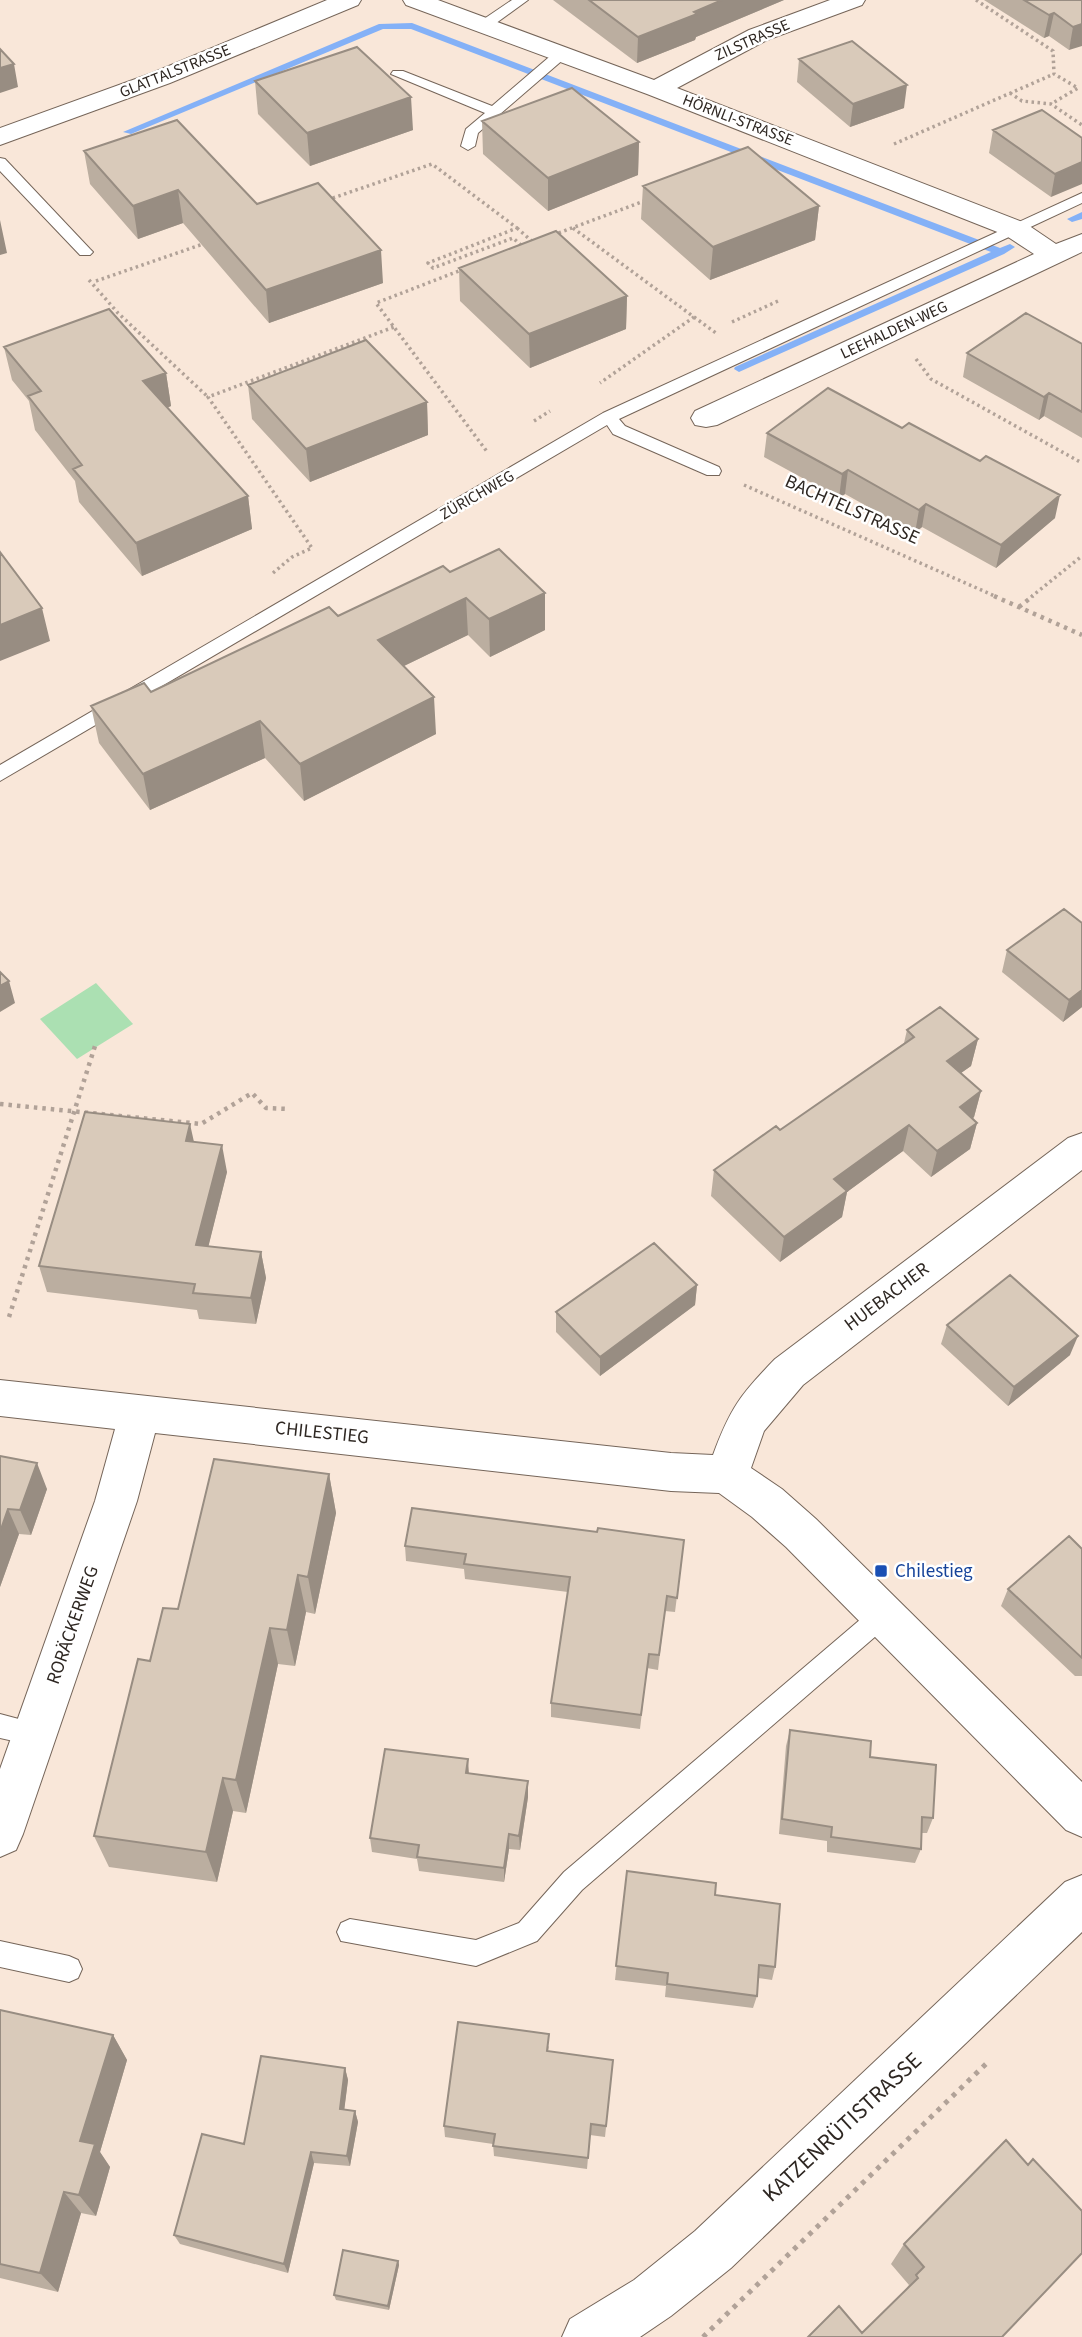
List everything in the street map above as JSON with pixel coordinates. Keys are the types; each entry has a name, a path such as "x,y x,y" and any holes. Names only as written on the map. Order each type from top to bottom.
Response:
{"street":[{"name":"GLATTALSTRASSE","path":"0,137 161,78 349,0"},
{"name":"HÖRNLI-STRASSE","path":"415,0 482,26 553,62 656,89 852,164 1054,255"},
{"name":"ZILSTRASSE","path":"656,89 758,35 853,0"},
{"name":"LEEHALDEN-WEG","path":"706,418 1082,242"},
{"name":"HUEBACHER","path":"727,1475 746,1422 762,1400 789,1372 1082,1149"},
{"name":"CHILESTIEG","path":"0,1398 671,1472 727,1475"},
{"name":"RORÄCKERWEG","path":"0,1834 18,1730 116,1501 140,1414"},
{"path":"727,1475 767,1503 801,1533 1082,1814"},
{"name":"KATZENRÜTISTRASSE","path":"588,2337 605,2329 687,2272 795,2173 1082,1899"}],"lane":[{"path":"482,26 521,0"},
{"path":"468,146 471,132 553,62"},
{"path":"398,74 495,112"},
{"path":"0,162 85,253"},
{"path":"1004,234 1082,197"},
{"name":"ZÜRICHWEG","path":"0,774 609,417 1004,234"},
{"path":"609,417 620,430 713,471"},
{"path":"350,1932 476,1953 528,1933 573,1881 883,1615"},
{"path":"0,1954 69,1969"}],"path":[{"path":"976,0 1053,51 1054,74"},
{"path":"852,164 1054,74"},
{"path":"1051,104 1077,88 1054,74"},
{"path":"1010,93 1022,101 1051,104 1082,125"},
{"path":"327,200 432,164 534,243 510,252"},
{"path":"547,238 659,195"},
{"path":"517,228 428,263 433,268 513,238 523,247"},
{"path":"572,228 709,328"},
{"path":"92,283 209,242"},
{"path":"85,253 84,274 118,313 208,397 312,548"},
{"path":"474,265 376,303 489,454"},
{"path":"609,417 592,393 598,384 694,317"},
{"path":"208,397 394,327"},
{"path":"895,330 931,379 1082,463"},
{"name":"BACHTELSTRASSE","path":"713,471 1082,635"},
{"path":"1020,607 1082,556"},
{"path":"9,1317 94,1046"},
{"path":"0,1104 201,1124 253,1093 266,1108 289,1109"},
{"path":"703,2337 995,2055"}],"green space":[{"path":"96,983 133,1024 77,1059 40,1019"}],"building":[{"path":"589,0 722,0 694,12 697,14 638,37"},
{"path":"1024,0 1082,0 1082,24 1073,27 1054,13 1049,15"},
{"path":"852,41 907,85 853,104 799,59"},
{"path":"357,47 411,97 307,133 255,81"},
{"path":"0,49 14,64 0,68"},
{"path":"572,88 639,142 548,178 482,121"},
{"path":"1042,110 1082,138 1082,162 1055,174 993,130"},
{"path":"177,120 257,204 318,183 381,250 266,290 178,190 133,206 84,151"},
{"path":"748,147 819,206 713,247 643,186"},
{"path":"556,231 627,296 529,334 459,268"},
{"path":"109,309 166,373 143,381 248,496 136,543 73,469 82,465 28,396 41,391 4,347"},
{"path":"1026,313 1082,344 1082,412 1049,393 1044,397 967,353"},
{"path":"366,340 427,402 306,449 248,385"},
{"path":"828,388 902,428 909,423 980,461 986,456 1060,495 1001,545 926,504 919,510 848,470 842,474 767,433"},
{"path":"499,549 545,593 489,619 466,598 378,640 434,697 300,764 260,721 143,774 91,706 144,683 151,692 329,607 338,616 443,566 450,572"},
{"path":"0,552 42,608 0,625"},
{"path":"1064,909 1082,923 1082,990 1069,1000 1007,950"},
{"path":"0,972 9,981 0,986"},
{"path":"940,1007 978,1039 947,1061 981,1091 960,1107 977,1123 937,1151 909,1125 834,1179 847,1191 784,1237 714,1170 776,1126 780,1130 914,1037 907,1030"},
{"path":"85,1112 190,1124 186,1141 222,1145 196,1245 261,1252 251,1298 193,1293 195,1284 39,1266"},
{"path":"654,1243 697,1285 600,1357 556,1312"},
{"path":"1010,1275 1078,1336 1014,1387 947,1325"},
{"path":"0,1456 37,1463 20,1510 8,1509 0,1532"},
{"path":"214,1459 329,1474 308,1577 298,1575 287,1630 270,1628 236,1780 223,1778 206,1852 94,1836 138,1659 150,1661 163,1608 178,1609"},
{"path":"412,1508 597,1532 598,1528 684,1540 677,1598 667,1596 659,1655 649,1654 641,1715 551,1703 570,1577 464,1564 466,1554 405,1546"},
{"path":"1069,1536 1082,1549 1082,1658 1008,1589"},
{"path":"790,1730 871,1741 870,1757 936,1765 933,1818 922,1817 921,1849 831,1837 832,1827 782,1819"},
{"path":"385,1749 468,1759 466,1773 528,1781 519,1836 509,1834 504,1868 417,1857 419,1845 370,1838"},
{"path":"627,1871 716,1883 715,1895 780,1904 775,1967 759,1965 757,1996 667,1984 668,1973 616,1966"},
{"path":"0,2010 113,2035 80,2141 95,2144 79,2195 64,2192 40,2273 0,2264"},
{"path":"458,2022 549,2034 547,2051 613,2060 606,2126 591,2124 588,2158 493,2146 495,2134 444,2126"},
{"path":"261,2056 345,2068 340,2109 355,2111 347,2156 311,2152 284,2264 174,2235 202,2134 244,2144"},
{"path":"1006,2140 1028,2165 1033,2159 1082,2211 1082,2253 1002,2337 808,2337 839,2306 862,2333 918,2278 916,2275 924,2267 904,2244"},
{"path":"343,2250 398,2261 388,2306 334,2295"}],"waterway":[{"path":"128,132 382,26 412,26 1000,252"},
{"path":"1072,219 1082,215"},
{"path":"1000,252 1010,247"},
{"path":"739,369 1000,252"}],"place":[{"name":"Chilestieg","path":"881,1571"}]}
